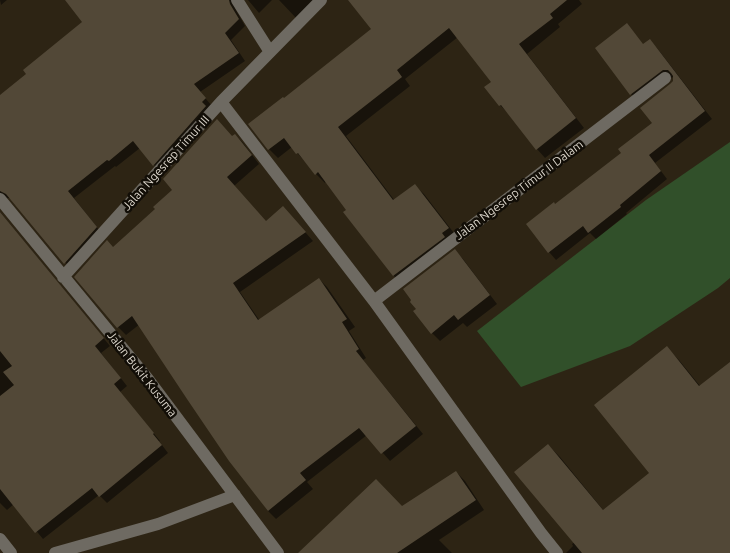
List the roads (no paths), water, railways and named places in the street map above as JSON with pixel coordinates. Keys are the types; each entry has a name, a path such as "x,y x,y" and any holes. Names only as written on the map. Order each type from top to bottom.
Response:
{"street":[{"path":"237,0 270,52"},
{"name":"Jalan Ngesrep Timur III","path":"63,277 221,102 321,0"},
{"name":"Jalan Ngesrep Timur II Dalam","path":"374,301 665,78"},
{"path":"221,102 374,301 557,553"},
{"name":"Jalan Bukit Kusuma","path":"0,199 148,379 278,553"},
{"path":"55,553 158,524 235,496"},
{"path":"0,539 10,553"}]}
